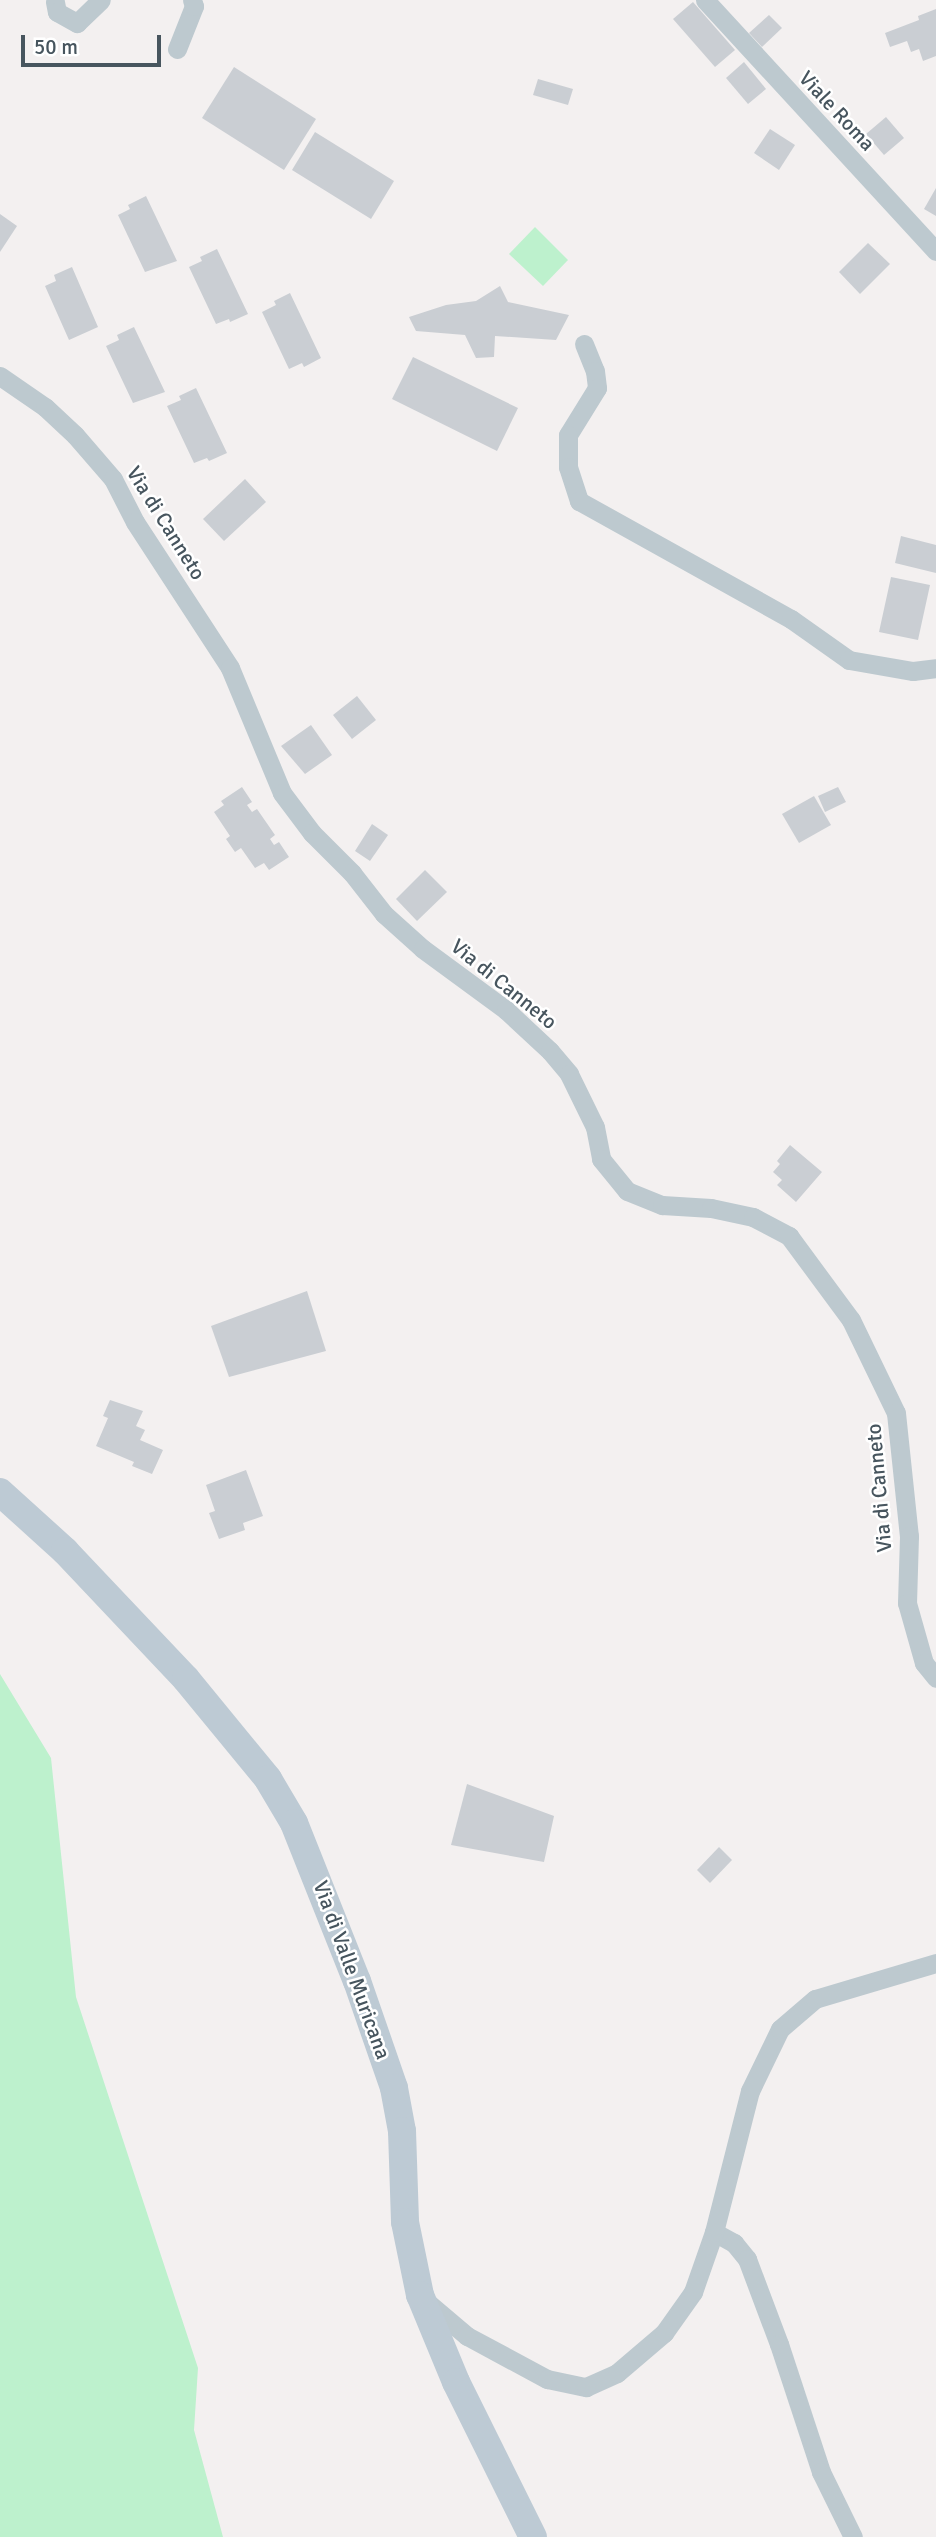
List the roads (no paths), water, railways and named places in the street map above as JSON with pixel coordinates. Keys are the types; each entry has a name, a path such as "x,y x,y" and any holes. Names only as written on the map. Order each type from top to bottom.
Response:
{"street":[{"path":"55,2 57,12 77,23 101,0"},
{"path":"177,49 194,6 192,0"},
{"name":"Viale Roma","path":"705,0 936,251"},
{"path":"584,344 595,371 597,388 568,435 568,467 579,501 790,619 849,660 913,671 936,668"},
{"name":"Via di Canneto","path":"0,376 45,407 75,435 113,479 135,522 230,668 282,793 312,833 352,873 384,914 423,949 506,1010 550,1051 569,1073 596,1127 601,1159 627,1191 662,1205 711,1208 753,1217 789,1236 851,1320 896,1413 909,1536 907,1603 924,1663 936,1678"},
{"name":"Via di Valle Muricana","path":"0,1492 65,1551 186,1679 254,1761 288,1811 322,1889 394,2088 402,2131 405,2222 420,2295 452,2373 533,2537"},
{"path":"420,2295 454,2327 519,2367 562,2384 592,2386 633,2361 673,2324 693,2292 714,2232 750,2091 780,2029 815,1999 936,1963"},
{"path":"714,2232 734,2243 747,2259 776,2335 817,2462 853,2537"}]}
